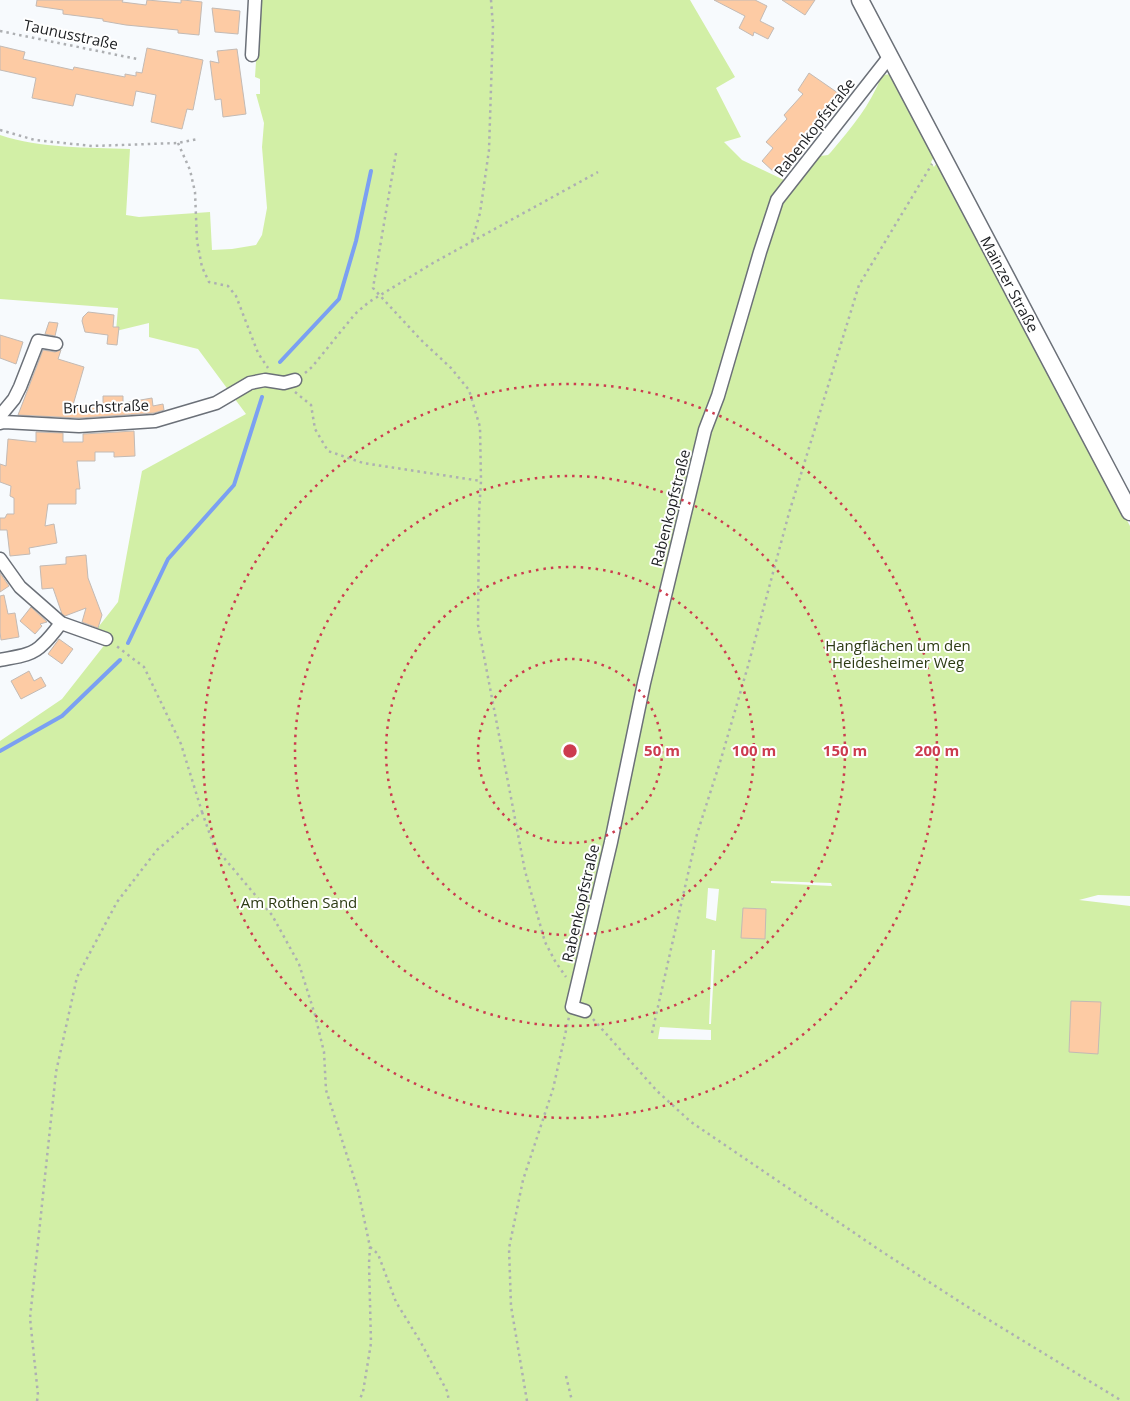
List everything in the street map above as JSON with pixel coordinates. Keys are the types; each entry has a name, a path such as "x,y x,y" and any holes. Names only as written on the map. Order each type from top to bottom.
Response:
{"main road":[{"name":"Mainzer Straße","path":"860,0 1130,512"}],"street":[{"path":"252,55 255,0"},
{"name":"Rabenkopfstraße","path":"572,1007 611,842 644,683 705,430 718,396 777,200 890,56"},
{"path":"0,416 14,399 38,341 56,344"},
{"name":"Bruchstraße","path":"0,423 79,426 155,421 216,403 250,383 265,380 285,381"},
{"path":"0,560 20,587 61,624 106,638"},
{"path":"0,660 35,651 61,624"},
{"path":"572,1007 585,1011"}],"path":[{"path":"472,242 480,213 489,150 493,26 491,0"},
{"name":"Taunusstraße","path":"0,31 137,59"},
{"path":"0,130 35,140 92,146 178,143 198,139"},
{"path":"178,143 190,170 195,192 196,241 202,267 209,282 228,286 236,296 258,353 311,405 315,429 328,451 363,463 481,481"},
{"path":"652,1033 697,834 722,759 789,514 859,285 940,151"},
{"path":"396,154 373,288 421,340 451,368 469,390 480,428 481,481 478,625 525,871 545,942 566,977 576,986"},
{"path":"285,381 302,376 312,367 355,314 379,295 598,172"},
{"path":"106,638 144,667 181,744 214,846 272,914 299,964 324,1052 326,1090 358,1190 370,1247 371,1343 363,1392 359,1401"},
{"path":"36,1401 38,1395 30,1318 56,1072 77,977 117,902 157,850 202,812"},
{"path":"527,1401 511,1306 509,1248 523,1180 553,1088 572,1007"},
{"path":"585,1011 657,1091 691,1122 970,1309 1122,1401"},
{"path":"370,1247 378,1254 396,1302 429,1358 450,1401"},
{"path":"566,1376 572,1401"}],"green space":[{"path":"260,0 690,0 735,77 716,88 741,137 724,142 742,160 784,180 789,191 820,156 828,155 846,134 860,116 882,75 893,74 935,155 931,162 934,167 938,161 1130,526 1130,896 1098,895 1079,900 1130,906 1130,1401 0,1401 0,741 62,699 106,643 96,630 118,602 142,471 246,414 198,349 149,337 149,323 116,331 118,308 0,299 0,135 16,140 48,145 130,149 126,215 139,217 210,212 212,250 256,245 262,235 267,208 262,147 264,123 256,94 260,94 260,79 255,77","holes":["771,881 831,883 832,886 771,883","708,888 719,889 716,921 706,918","712,950 715,950 711,1024 709,1024","660,1027 711,1030 711,1040 658,1039"]}],"building":[{"path":"37,0 123,0 122,2 146,5 147,0 181,3 181,0 202,2 199,35 178,33 178,30 126,25 103,21 103,19 63,14 63,10 36,6"},
{"path":"714,0 755,0 767,6 760,21 774,28 768,39 754,32 753,36 739,28 745,16"},
{"path":"782,0 815,0 805,15"},
{"path":"212,8 240,11 238,34 215,32"},
{"path":"0,46 25,52 23,59 73,70 74,67 125,77 125,74 136,76 136,72 142,73 147,48 203,60 193,110 187,109 182,129 151,122 156,95 136,91 133,106 76,94 73,106 32,98 36,78 0,70"},
{"path":"237,49 246,114 223,117 221,99 215,100 210,61 219,63 217,51"},
{"path":"809,73 838,93 824,114 795,146 797,148 775,173 762,161 773,148 766,142 787,119 784,115 803,94 798,90"},
{"path":"88,312 114,315 113,327 119,327 117,345 107,344 108,335 85,332 82,321"},
{"path":"49,322 58,323 55,336 45,334"},
{"path":"0,335 23,342 16,364 0,358"},
{"path":"43,350 55,352 61,350 58,359 84,367 73,405 103,406 103,396 123,396 123,403 152,398 153,406 163,404 164,410 154,413 79,418 18,415"},
{"path":"134,431 135,456 114,457 114,452 95,452 95,461 77,461 80,489 76,489 76,504 48,504 45,526 54,524 57,543 29,548 30,554 10,556 7,530 0,530 0,518 5,518 7,514 14,514 14,498 10,496 11,486 0,482 0,464 6,466 8,439 36,442 36,432 63,433 63,442 83,442 83,434"},
{"path":"86,555 88,578 102,615 98,628 82,622 86,608 65,616 62,614 53,588 42,589 40,566 66,564 66,557"},
{"path":"0,573 9,586 0,592"},
{"path":"4,595 8,614 15,613 19,637 1,640 0,596"},
{"path":"31,607 47,622 40,624 42,626 35,634 20,621"},
{"path":"59,639 73,649 62,664 48,654"},
{"path":"29,671 34,681 41,677 46,686 21,699 11,681"},
{"path":"743,908 766,909 765,939 741,938"},
{"path":"1071,1001 1101,1002 1098,1054 1069,1052"}],"waterway":[{"path":"280,362 339,299 356,241 371,171"},
{"path":"128,643 168,559 234,485 262,397"},
{"path":"0,751 62,716 120,660"}],"park label":[{"name":"Hangflächen um den Heidesheimer Weg","path":"898,654"},
{"name":"Am Rothen Sand","path":"299,902"}]}
